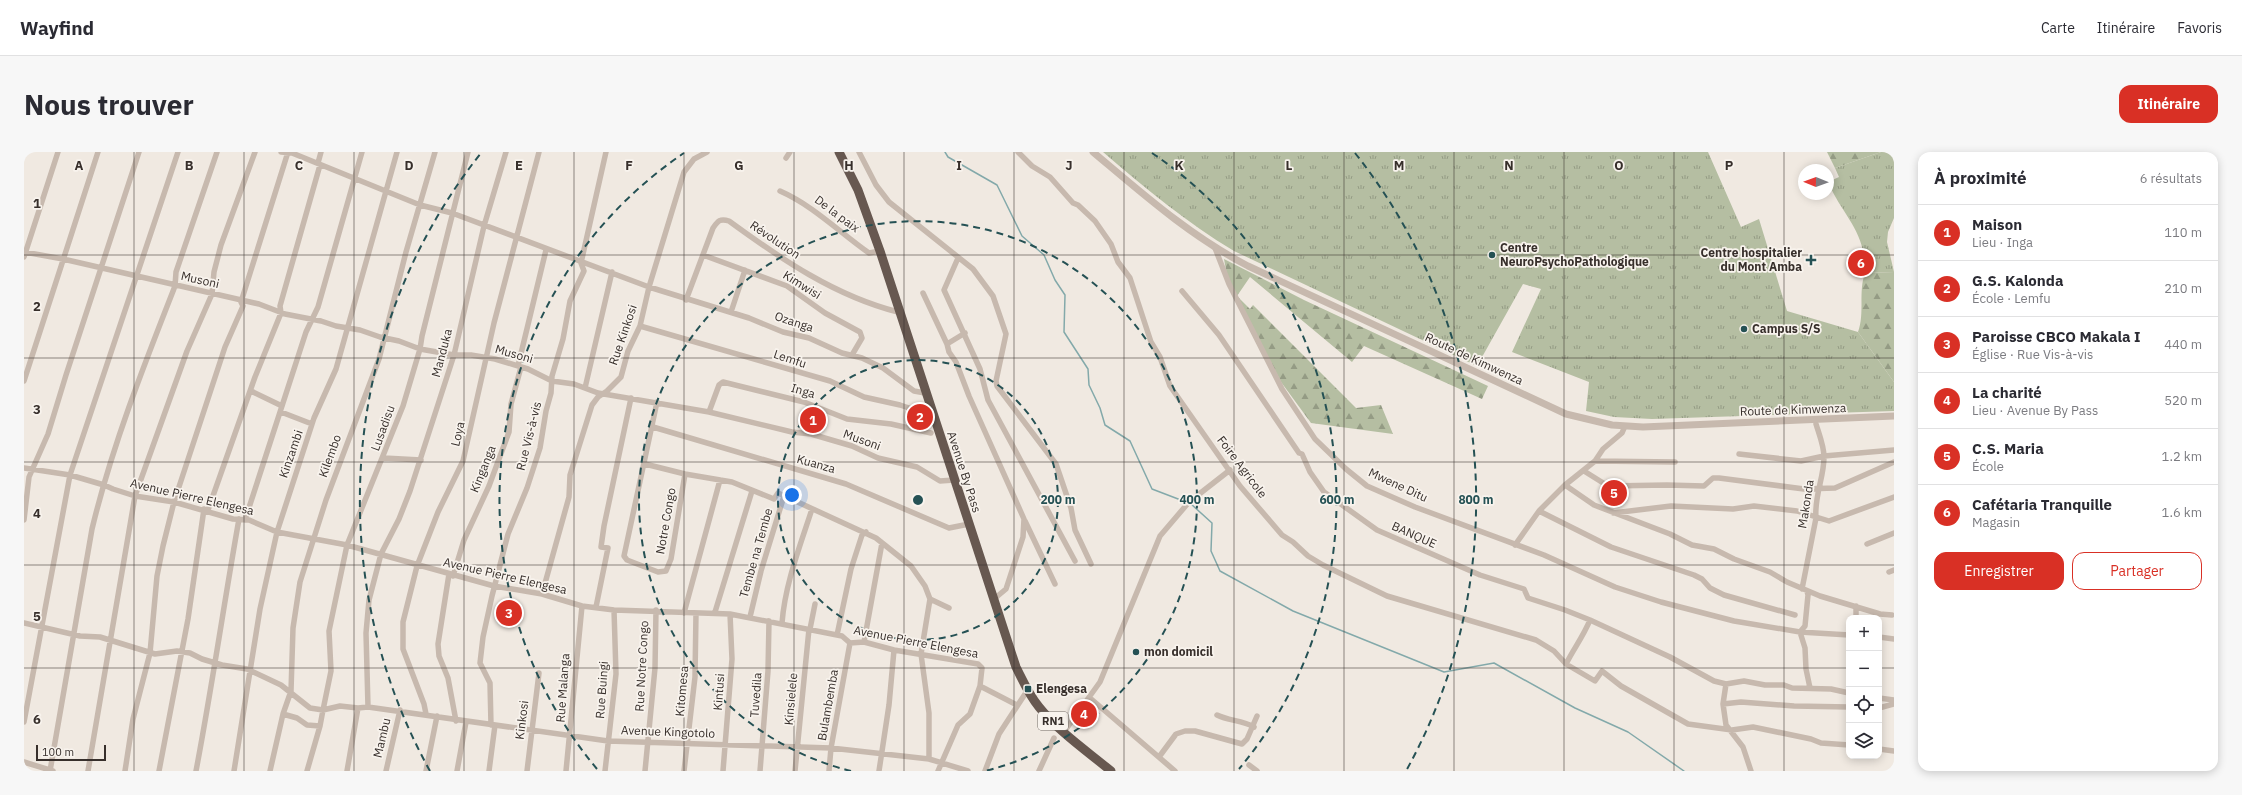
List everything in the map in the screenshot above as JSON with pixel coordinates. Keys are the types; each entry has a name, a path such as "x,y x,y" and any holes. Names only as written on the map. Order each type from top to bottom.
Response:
{"highway":[{"name":"Avenue By Pass","path":"839,152 858,190 880,251 898,312 1016,667 1028,691 1039,708 1064,732 1111,771"}],"street":[{"path":"25,254 58,152"},
{"path":"24,381 98,152"},
{"path":"24,520 28,482 48,434 100,268 139,152"},
{"path":"24,722 40,627 70,475 138,277 178,152"},
{"path":"24,762 51,771 92,529 104,484 138,381 175,286 176,272 217,152"},
{"path":"88,771 135,496 187,351 212,294 214,272 221,245 255,152"},
{"path":"125,771 133,719 150,653 157,576 174,502 225,347 243,306 241,302 286,152"},
{"name":"Ozanga","path":"286,152 420,204 452,213 581,263 612,272 686,300 731,312 783,332 809,338 842,354 852,355 883,368 914,391 925,393"},
{"path":"159,771 182,651 206,510 281,313 280,306 321,152"},
{"path":"245,520 262,463 320,301 362,152"},
{"name":"Kinzambi","path":"234,771 260,609 277,532 312,424 336,369 397,152"},
{"name":"Kilembo","path":"270,771 283,714 291,693 293,628 298,591 326,500 345,446 366,397 385,338 406,252 435,152"},
{"name":"Lusadisu","path":"320,726 331,671 329,631 348,545 384,458 403,406 420,349 468,152"},
{"name":"Manduka","path":"381,554 399,519 421,460 454,355 484,226 506,152"},
{"name":"Loya","path":"426,714 424,704 403,649 402,640 404,622 417,566 438,512 461,468 488,358 494,323 539,152"},
{"name":"Rue Vis-à-vis","path":"489,771 493,725 490,683 482,669 480,656 494,586 508,534 527,488 540,448 552,376 563,339 568,308 584,271 581,263 606,152"},
{"name":"Rue Kinkosi","path":"542,594 569,497 570,475 592,405 621,377 628,351 640,326 649,287 684,172 694,159 707,152"},
{"path":"786,158 790,152"},
{"path":"859,152 876,185 889,202 973,269 993,296 1006,334 996,381 997,386 1056,464 1071,508 1075,530 1091,564"},
{"name":"Foire Agricole","path":"1018,152 1032,166 1050,177 1073,203 1095,221 1111,244 1118,262 1124,268 1135,289 1151,342 1160,357 1169,384 1240,486 1282,535 1293,542 1308,556 1323,565 1387,596 1536,640 1554,651 1566,664 1595,681 1602,672 1621,686 1688,724 1732,730"},
{"name":"Route de Kimwenza","path":"1093,152 1168,216 1215,248 1248,266 1561,412 1593,421 1626,426 1680,426 1894,416"},
{"name":"De la paix","path":"780,191 817,212 844,235 853,239 869,253 880,251"},
{"name":"Révolution","path":"686,300 713,228 718,221 726,220 813,279 881,308 898,312"},
{"name":"Mwene Ditu","path":"1215,248 1229,284 1280,387 1315,439 1346,469 1367,486 1415,507 1544,555 1615,587 1661,602 1729,620 1800,632 1846,636"},
{"name":"Kinganga","path":"456,721 448,678 438,656 438,644 451,575 464,540 489,486 509,432 511,404 546,250"},
{"name":"Musoni","path":"25,254 63,259 241,302 259,304 281,313 408,343 420,349 454,355 471,355 488,358 536,372 552,382 562,382 602,394 657,402 708,412 792,432 811,434 852,446 878,458 917,467 940,481 954,480"},
{"name":"Kimwisi","path":"703,255 787,286 825,313 860,332 862,338 852,355"},
{"path":"958,258 944,290 965,333 980,369 988,400 1075,561"},
{"path":"731,312 745,270"},
{"path":"585,388 612,272"},
{"name":"BANQUE","path":"1182,291 1219,335 1299,453 1302,454 1322,490 1336,502 1380,532 1480,575 1524,589 1528,598 1566,610 1590,620 1670,657 1714,681 1726,684"},
{"path":"923,293 947,344 949,352 956,362 969,396 1055,584"},
{"name":"Lemfu","path":"640,326 830,381 864,397 900,405 924,414 932,414"},
{"path":"947,344 965,333"},
{"name":"Inga","path":"708,412 719,385 723,382 804,402 847,419 891,424 931,433"},
{"path":"251,392 312,424"},
{"path":"596,607 608,548 601,547 631,398"},
{"path":"657,402 645,464 685,474 720,480 774,499 778,493 866,532 911,566 925,586 930,599 921,654 929,713 929,759"},
{"name":"Makonda","path":"1800,632 1805,626 1808,595 1804,590 1816,518 1815,506 1818,488 1822,481 1824,456 1816,424"},
{"path":"1515,545 1540,511 1566,485 1595,461 1603,449 1622,433 1626,426"},
{"name":"Kuanza","path":"652,428 846,484 949,528 969,524"},
{"path":"1739,454 1800,461 1824,456 1894,450"},
{"path":"384,458 421,460"},
{"path":"1595,461 1675,462"},
{"path":"1584,471 1608,486 1667,484 1704,486 1713,478 1719,478 1804,489 1835,488 1894,462"},
{"name":"Notre Congo","path":"645,464 624,556 627,560 658,572 666,571 671,559 685,474"},
{"name":"Avenue Pierre Elengesa","path":"24,468 70,475 104,484 113,490 135,496 174,502 245,520 277,532 314,540 348,545 451,575 494,586 542,594 582,606 614,610 656,610 696,613 715,612 750,616 842,636 850,643 864,642 894,650 974,663 980,665 982,671 980,686"},
{"path":"1064,732 1090,698 1106,669 1160,536 1189,502 1230,470"},
{"path":"684,612 720,480"},
{"path":"1566,485 1594,505 1692,544 1714,549 1734,559 1770,572 1804,590 1880,614 1892,615"},
{"path":"715,612 752,491"},
{"name":"Tembe na Tembe","path":"750,616 784,496"},
{"path":"1613,513 1671,506 1733,509 1754,506 1797,511 1829,521 1894,498"},
{"path":"782,623 789,582 812,509"},
{"path":"1540,511 1604,544 1694,575 1720,593 1795,615"},
{"path":"196,771 216,663 239,519"},
{"path":"994,599 1006,589 1023,537 1024,519"},
{"path":"837,635 850,569 862,535 866,532"},
{"path":"1867,544 1894,533"},
{"path":"864,642 882,543"},
{"path":"368,706 367,615 381,554"},
{"path":"930,599 949,608"},
{"name":"Kinsielele","path":"795,771 809,629 815,604"},
{"name":"Rue Malanga","path":"566,771 582,606"},
{"path":"1856,606 1856,615"},
{"name":"Rue Buingi","path":"605,771 616,674 614,610"},
{"name":"Rue Notre Congo","path":"645,771 655,668 656,610"},
{"name":"Kitomesa","path":"684,771 696,677 696,613"},
{"name":"Kintusi","path":"723,771 732,658 730,614"},
{"path":"1566,664 1576,644 1581,640 1590,620"},
{"name":"Tuvedila","path":"760,771 768,671 769,621"},
{"path":"24,623 100,637 111,642 150,653 162,654 182,651 216,663 251,670 281,685 310,708 323,710"},
{"path":"1800,632 1805,648 1806,669 1810,688"},
{"path":"1882,637 1894,639"},
{"name":"Bulambemba","path":"829,771 831,748 850,643"},
{"path":"879,771 894,650"},
{"name":"Kinkosi","path":"527,771 539,672"},
{"path":"1751,771 1743,746 1732,730 1726,726 1723,704 1726,684 1744,681 1765,685 1786,685 1792,688 1831,689 1846,692"},
{"path":"938,771 958,725 970,714 980,686 1017,705"},
{"path":"985,771 999,734 1017,705 1028,691"},
{"path":"1090,698 1175,771"},
{"path":"1882,698 1894,700"},
{"path":"1723,704 1741,702 1753,704 1846,707"},
{"path":"1882,707 1894,704"},
{"name":"Avenue Kingotolo","path":"323,710 340,706 358,708 368,706 426,714 456,721 608,741 688,742 726,746 798,746 831,748 882,755 929,759 968,771"},
{"path":"347,771 358,708"},
{"name":"Mambu","path":"386,771 400,710"},
{"path":"283,714 297,718 306,725 320,726 307,771"},
{"path":"1217,715 1234,721 1245,722 1254,727"},
{"path":"426,771 437,716"},
{"path":"1159,757 1176,734 1185,730 1242,744 1254,727 1258,716"},
{"path":"458,771 466,722"},
{"path":"1732,730 1753,727 1811,739 1821,743 1846,745"},
{"path":"1039,771 1054,738"},
{"path":"1882,750 1894,751"},
{"path":"1249,765 1257,771"}],"green space":[{"path":"1103,152 1708,152 1741,227 1759,219 1787,311 1858,332 1894,382 1894,411 1652,419 1614,417 1586,411 1589,382 1512,352 1541,289 1523,284 1477,366 1234,251 1183,217"},
{"path":"1827,152 1881,152 1835,168"},
{"path":"1881,152 1894,152 1894,218 1888,232 1887,242 1894,272 1865,273 1862,246 1858,235 1834,194 1834,179 1839,177 1835,168"},
{"path":"1224,259 1304,300 1488,386 1482,399 1364,346 1352,362 1250,277 1237,296 1250,309 1253,305 1356,408 1381,405 1393,434 1311,423 1281,382 1228,281"},
{"path":"1894,272 1894,382 1858,332 1861,317 1862,288 1865,273"}],"waterway":[{"path":"945,152 948,157 997,185 1022,236 1044,255 1055,280 1065,295 1064,332 1088,369 1089,385 1100,408 1105,425 1130,441 1152,489 1186,502"},
{"path":"1191,504 1212,523 1211,551 1220,571 1293,611 1444,672 1494,663 1575,708 1628,732 1684,771"}],"place":[{"name":"Centre NeuroPsychoPathologique","path":"1492,255"},
{"name":"Centre hospitalier du Mont Amba","path":"1811,260"},
{"name":"Cafétaria Tranquille","path":"1861,263"},
{"name":"Campus S/S","path":"1744,329"},
{"name":"G.S. Kalonda","path":"920,417"},
{"name":"Maison","path":"813,420"},
{"name":"C.S. Maria","path":"1614,493"},
{"name":"Paroisse CBCO Makala I","path":"509,613"},
{"name":"mon domicil","path":"1136,652"},
{"name":"Elengesa","path":"1028,689"},
{"name":"La charité","path":"1084,714"}]}
